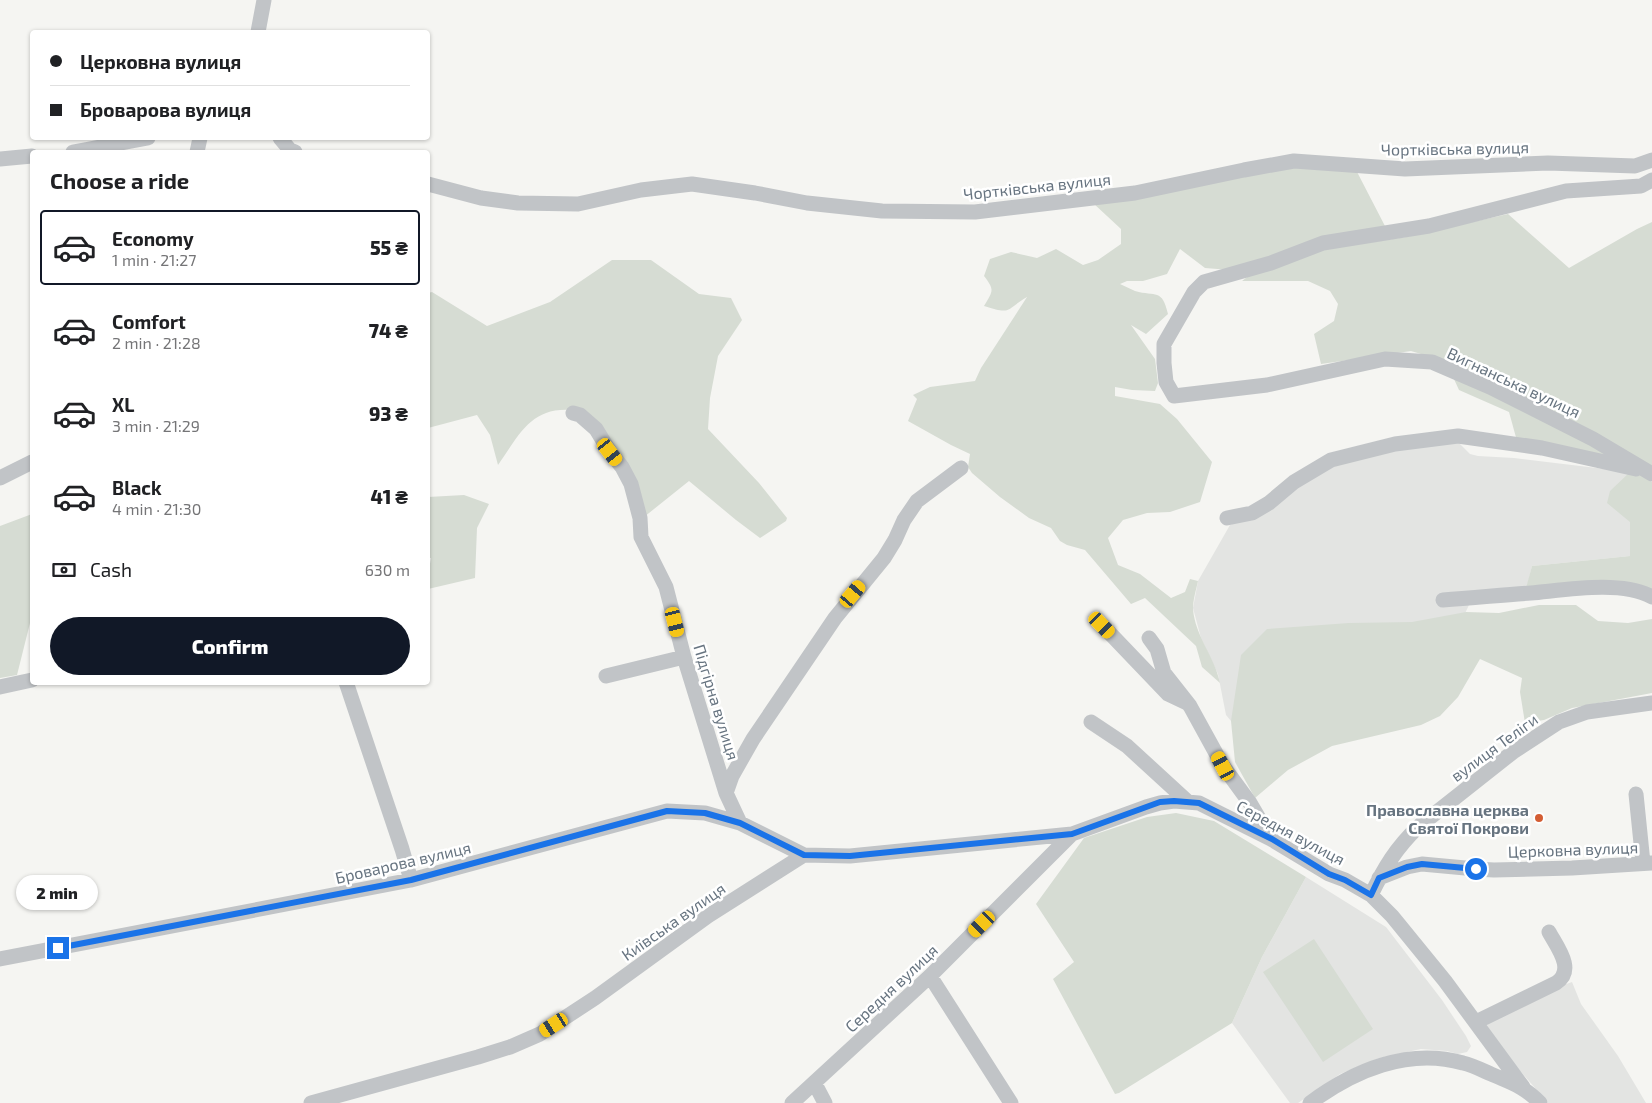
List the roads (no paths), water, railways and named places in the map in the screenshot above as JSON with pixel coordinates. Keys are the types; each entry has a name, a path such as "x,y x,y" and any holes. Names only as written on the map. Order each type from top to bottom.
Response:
{"street":[{"path":"258,30 264,0"},
{"path":"84,150 137,140"},
{"path":"282,140 290,150"},
{"path":"0,159 30,156"},
{"name":"Чортківська вулиця","path":"430,185 481,198 518,203 578,204 641,190 692,184 807,203 882,211 975,212 1136,193 1294,161 1405,169 1548,163 1635,166 1652,160"},
{"name":"Вигнанська вулиця","path":"1650,472 1593,439 1490,387 1432,362 1385,359 1267,385 1174,396 1166,382 1164,344 1194,292 1204,282 1271,263 1323,244 1429,226 1566,190 1641,186 1652,180"},
{"name":"Підгірна вулиця","path":"573,413 580,415 596,429 622,467 631,484 640,518 641,537 666,587 684,657 726,793 740,823"},
{"path":"1228,518 1252,513 1269,503 1294,482 1331,460 1395,444 1458,436 1542,448 1650,472"},
{"path":"0,478 30,463"},
{"name":"Підгірна вулиця","path":"726,793 736,768 753,739 835,618 884,558 904,520 917,501 961,468"},
{"path":"1443,600 1578,588 1636,590 1652,597"},
{"path":"1102,625 1168,694 1188,704"},
{"path":"1149,638 1156,648 1164,672 1188,704 1223,766 1250,803 1272,839"},
{"path":"606,676 684,657"},
{"path":"0,687 30,680"},
{"path":"347,685 411,880"},
{"name":"вулиця Теліги","path":"1371,895 1396,851 1418,826 1513,752 1559,722 1587,712 1652,703"},
{"path":"1090,722 1127,746 1186,801"},
{"path":"1636,794 1648,863"},
{"name":"Середня вулиця","path":"792,1103 815,1084 930,976 1072,834 1160,802 1186,801 1199,803 1272,839 1329,874 1345,880 1371,895 1392,916 1476,1022 1523,1087"},
{"name":"Броварова вулиця","path":"0,959 411,880 667,811 705,813 740,823 804,855"},
{"path":"804,855 850,856 1072,834"},
{"name":"Київська вулиця","path":"311,1103 478,1057 510,1047 540,1034 595,998 708,916 804,855"},
{"name":"Церковна вулиця","path":"1379,878 1422,864 1494,870 1572,868 1648,863"},
{"path":"1476,1022 1556,983 1563,977 1566,966 1548,932"},
{"path":"930,976 1011,1103"},
{"path":"1310,1103 1342,1082 1370,1069 1394,1061 1421,1058 1443,1059 1464,1063 1523,1087 1540,1103"},
{"path":"815,1084 825,1103"}],"place":[{"name":"Православна церква Святої Покрови","path":"1539,818"}]}
